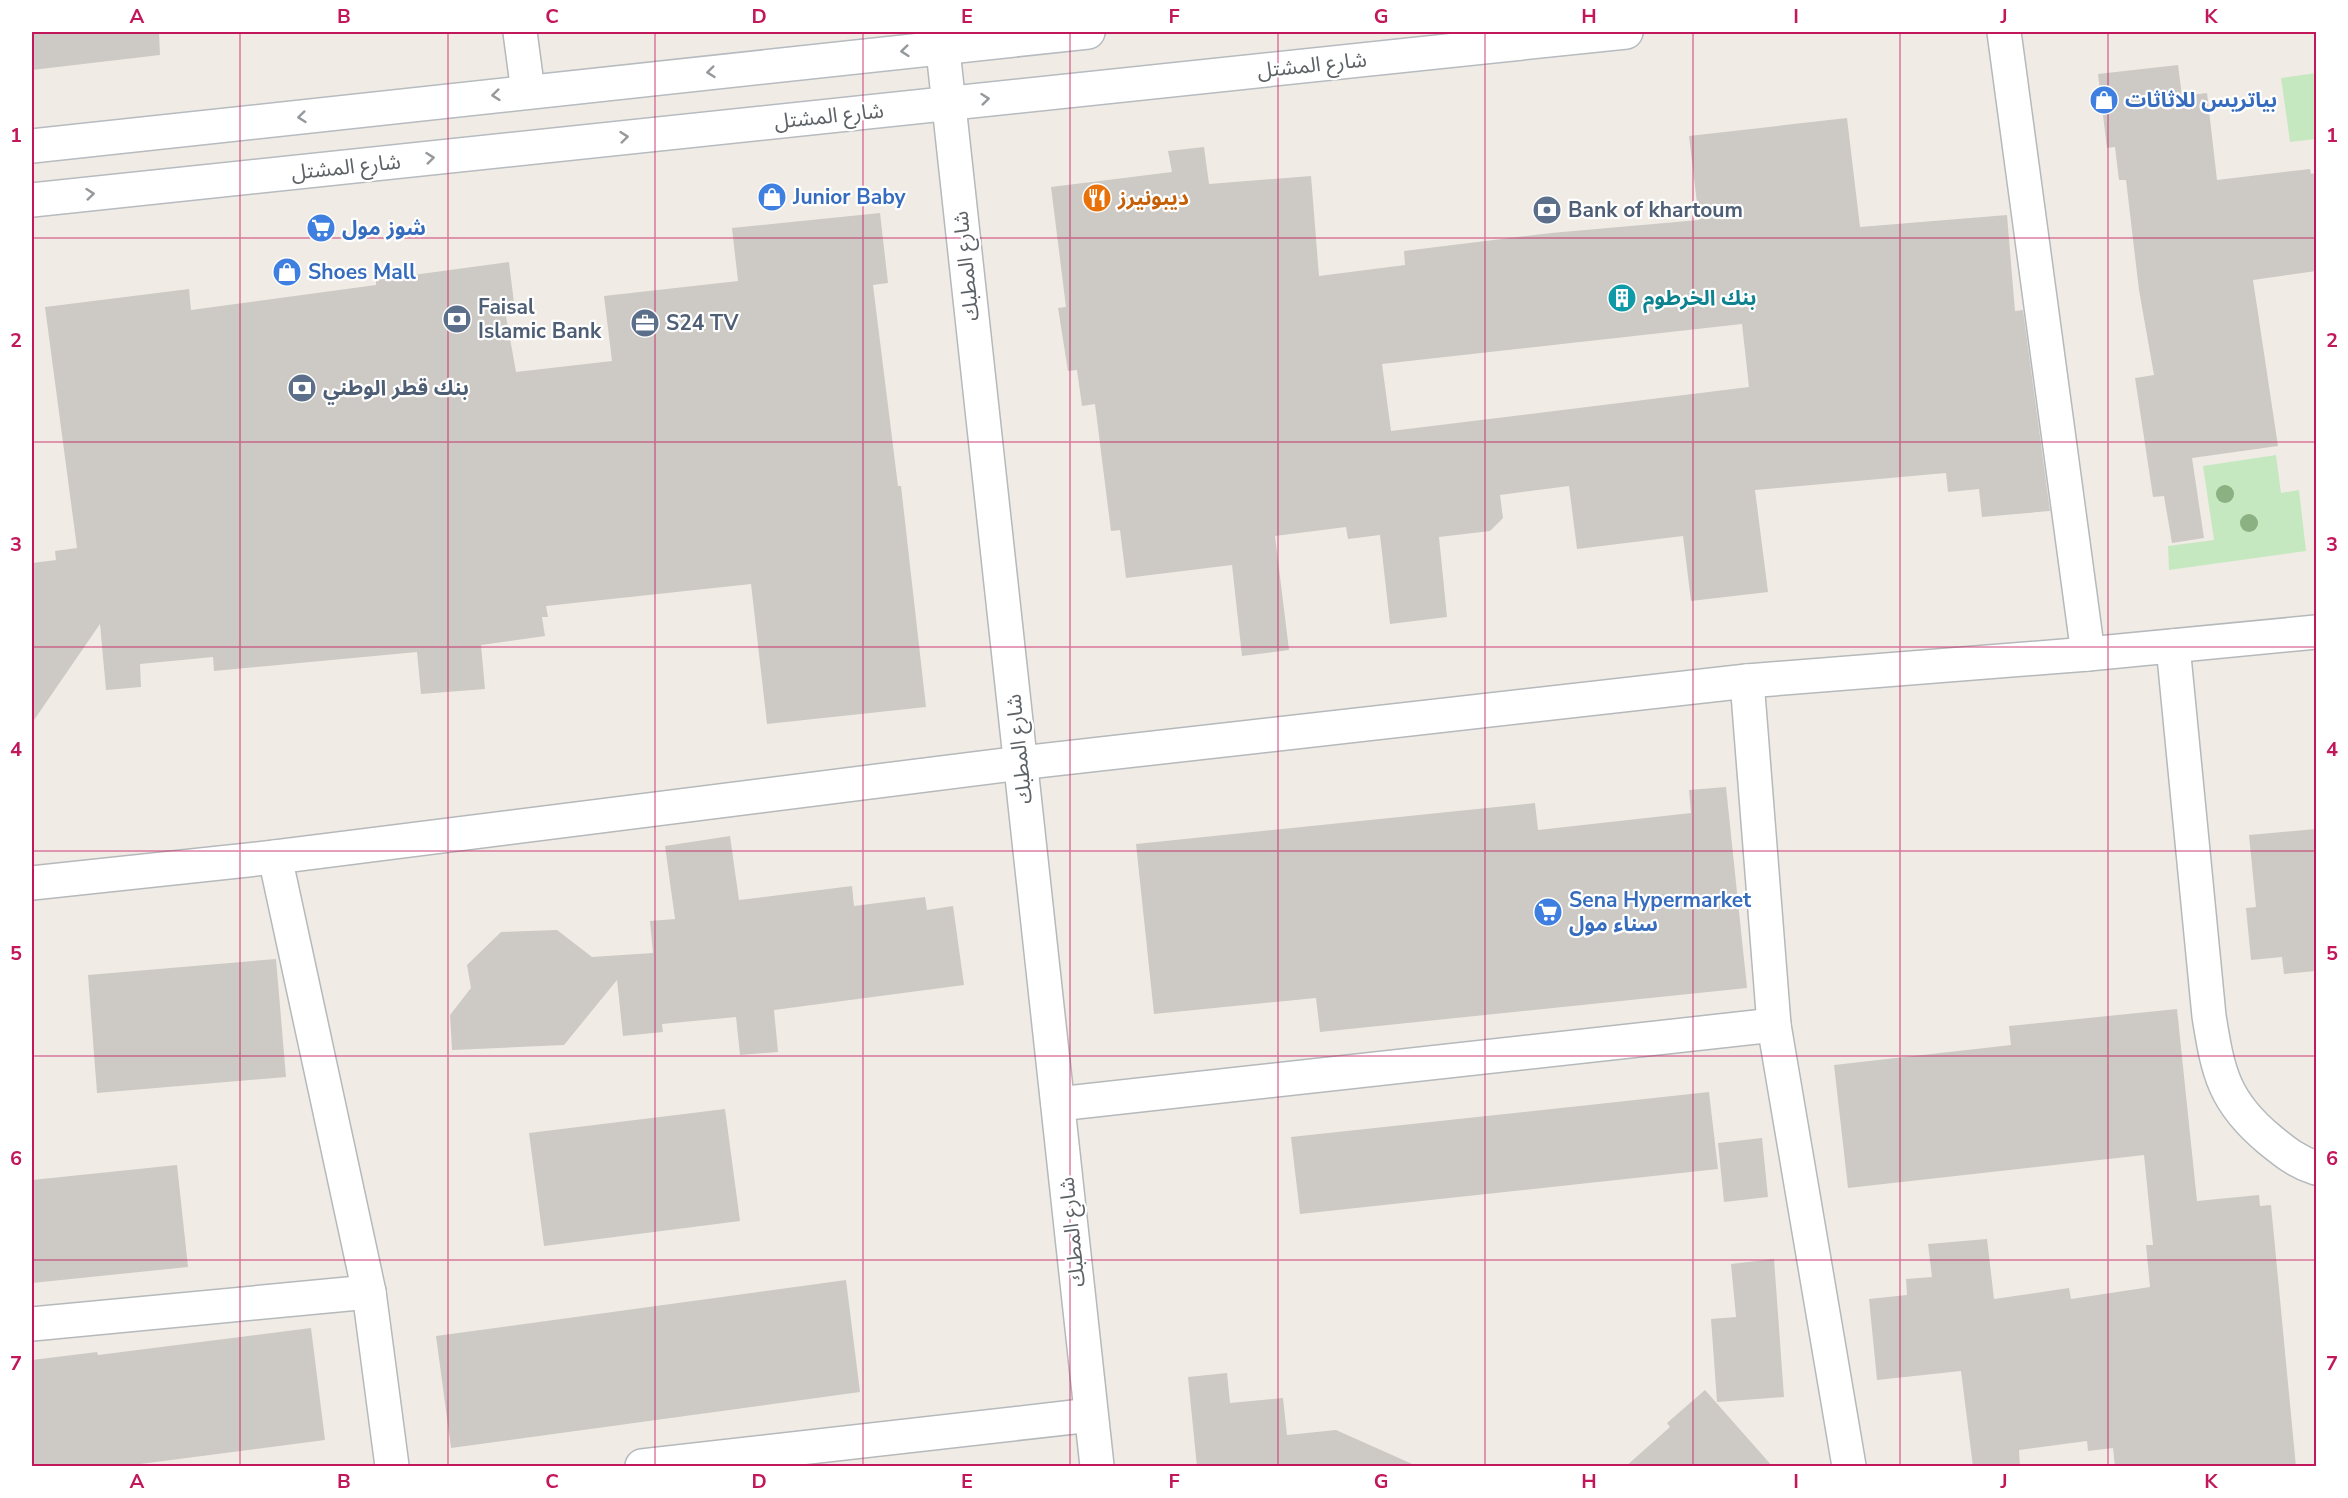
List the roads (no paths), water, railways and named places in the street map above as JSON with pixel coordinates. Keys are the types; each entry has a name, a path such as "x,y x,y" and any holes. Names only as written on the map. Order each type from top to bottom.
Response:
{"street":[{"path":"520,32 528,92"},
{"path":"32,146 528,92 942,39 1088,32"},
{"name":"شارع المشتل","path":"32,200 1626,32"},
{"path":"2004,32 2088,654"},
{"name":"شارع المطبك","path":"942,39 1096,1467"},
{"path":"32,883 275,857 1020,763 1747,681 2088,654 2316,632"},
{"path":"2173,646 2209,1016 2216,1060 2229,1093 2241,1113 2296,1161 2316,1168"},
{"path":"1747,681 1774,1025 1849,1467"},
{"path":"275,857 369,1292 392,1467"},
{"path":"1058,1104 1774,1025"},
{"path":"32,1324 369,1292"},
{"path":"642,1467 1091,1415"}],"place":[{"name":"بياتريس للاثاثات","path":"2104,100"},
{"name":"Junior Baby","path":"772,197"},
{"name":"ديبونيرز","path":"1097,198"},
{"name":"Bank of khartoum","path":"1547,210"},
{"name":"شوز مول","path":"321,228"},
{"name":"Shoes Mall","path":"287,272"},
{"name":"بنك الخرطوم","path":"1622,298"},
{"name":"Faisal Islamic Bank","path":"457,319"},
{"name":"S24 TV","path":"645,323"},
{"name":"بنك قطر الوطني","path":"302,388"},
{"name":"Sena Hypermarket سناء مول","path":"1548,912"}]}
